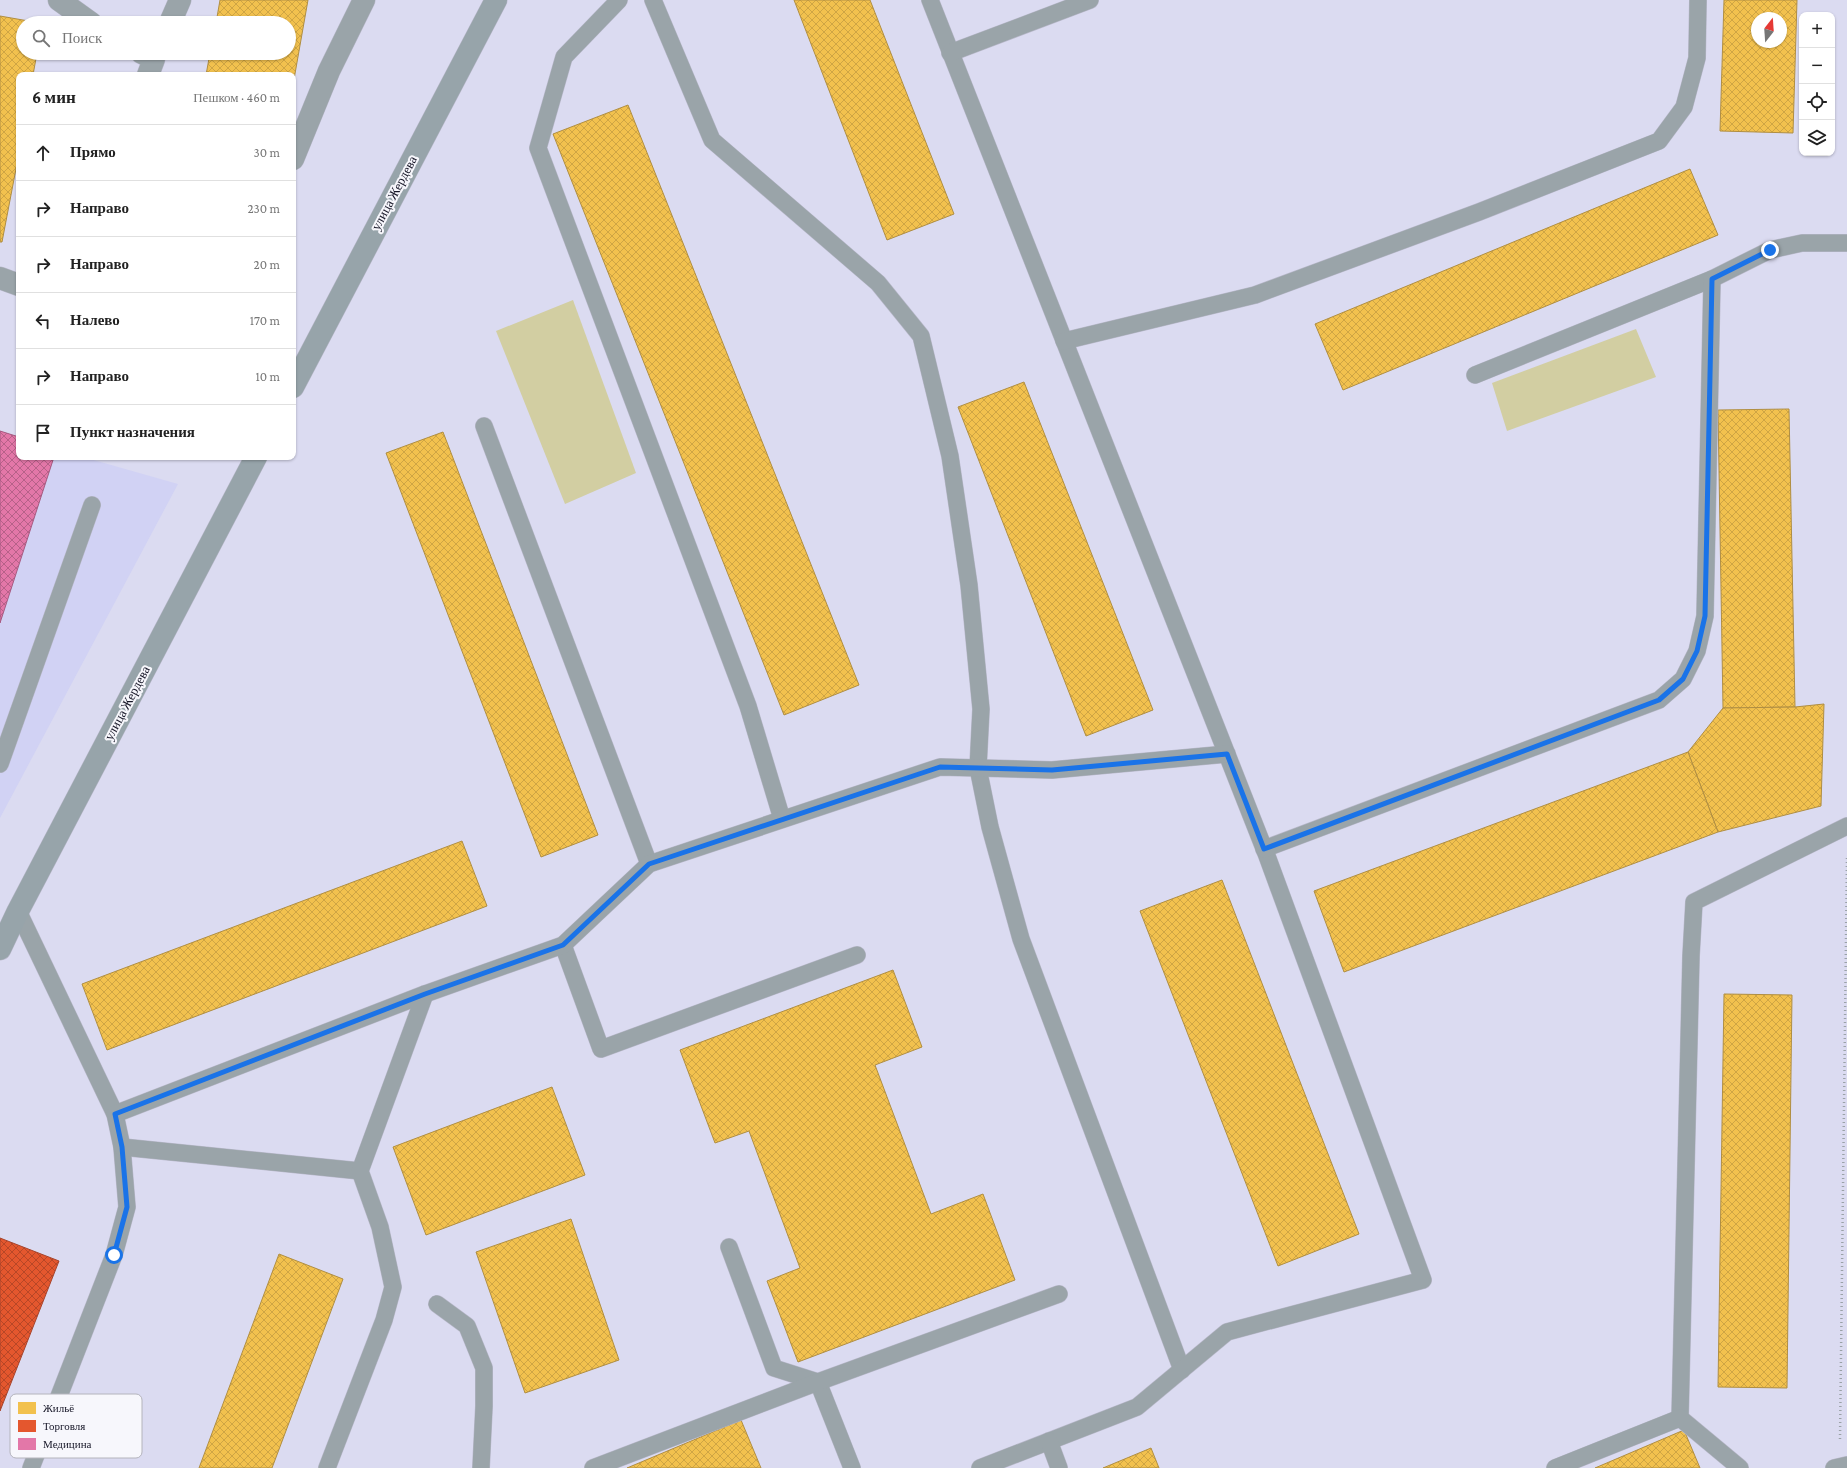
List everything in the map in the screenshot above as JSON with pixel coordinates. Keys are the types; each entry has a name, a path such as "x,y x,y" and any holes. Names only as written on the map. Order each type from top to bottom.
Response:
{"main road":[{"name":"улица Жердева","path":"296,381 496,0"},
{"name":"улица Жердева","path":"0,950 18,911 254,460"}],"street":[{"path":"59,0 81,16"},
{"path":"173,16 180,0"},
{"path":"296,152 329,70 364,0"},
{"path":"0,278 16,284"}],"lane":[{"path":"619,0 564,57 538,148 748,706 782,819"},
{"path":"653,0 712,140 878,283 921,336 950,456 969,585 981,709 978,768 990,827 1021,939 1182,1370"},
{"path":"930,0 1264,849 1423,1280 1227,1332 1137,1407 980,1468"},
{"path":"950,53 1090,0"},
{"path":"1064,341 1255,295 1479,212 1659,141 1684,107 1696,58 1698,0"},
{"path":"1476,375 1712,279 1770,250 1802,244 1847,243"},
{"path":"1264,849 1659,700 1683,679 1697,651 1705,616 1712,279"},
{"path":"484,426 649,864"},
{"path":"0,764 92,505"},
{"path":"115,1114 425,994 563,945 649,864 940,767 1052,770 1227,754"},
{"path":"1680,1418 1691,956 1694,902 1847,826"},
{"path":"18,911 115,1114 122,1147 127,1207 114,1255 60,1394"},
{"path":"563,945 601,1049 857,956"},
{"path":"327,1468 384,1320 393,1287 380,1227 360,1171 425,994"},
{"path":"122,1147 360,1171"},
{"path":"729,1247 774,1368 818,1382"},
{"path":"593,1468 818,1382 1059,1294"},
{"path":"437,1304 467,1326 484,1368 481,1468"},
{"path":"818,1382 852,1468"},
{"path":"1555,1468 1680,1418"},
{"path":"1680,1418 1740,1468"},
{"path":"1049,1441 1059,1468"},
{"path":"31,1468 35,1458"}],"path":[{"path":"1840,1466 1847,826"}],"shaded area":[{"path":"573,300 636,473 565,504 496,331"},
{"path":"1636,329 1656,377 1507,431 1492,383"},
{"path":"53,460 94,460 178,484 0,818 0,623"}],"building: Жильё":[{"path":"220,0 308,0 295,72 207,72 209,60 296,60 296,16 217,16"},
{"path":"794,0 870,0 954,214 887,240"},
{"path":"1724,0 1797,0 1793,133 1720,131"},
{"path":"0,16 16,19 16,60 36,60 34,72 16,72 16,169 2,242 0,242"},
{"path":"628,105 859,685 784,715 553,134"},
{"path":"1690,169 1718,235 1343,390 1315,324"},
{"path":"1024,382 1153,710 1086,736 958,407"},
{"path":"1789,409 1795,707 1723,708 1718,410"},
{"path":"443,432 598,835 541,857 386,453"},
{"path":"1824,704 1821,806 1718,832 1688,752 1723,708 1795,707"},
{"path":"1688,752 1718,832 1344,972 1314,891"},
{"path":"462,841 487,906 107,1050 82,984"},
{"path":"1222,880 1359,1234 1278,1266 1140,911"},
{"path":"893,970 922,1047 875,1065 931,1214 983,1194 1015,1280 798,1362 767,1281 800,1268 749,1131 715,1143 680,1050"},
{"path":"1724,994 1792,995 1787,1388 1718,1387"},
{"path":"552,1087 585,1175 426,1235 393,1147"},
{"path":"571,1219 619,1360 525,1393 476,1252"},
{"path":"279,1254 343,1279 272,1468 199,1468"},
{"path":"741,1420 761,1468 627,1468"},
{"path":"1684,1430 1700,1468 1595,1468"},
{"path":"1151,1448 1159,1468 1103,1468"}],"building: Торговля":[{"path":"0,1238 59,1261 0,1411"}],"building: Медицина":[{"path":"0,431 16,436 16,460 53,460 0,623"}],"route":[{"path":"114,1255 127,1207 122,1147 115,1114 425,994 563,945 649,864 940,767 1052,770 1227,754 1264,849 1659,700 1683,679 1697,651 1705,616 1712,279 1770,250"}]}
